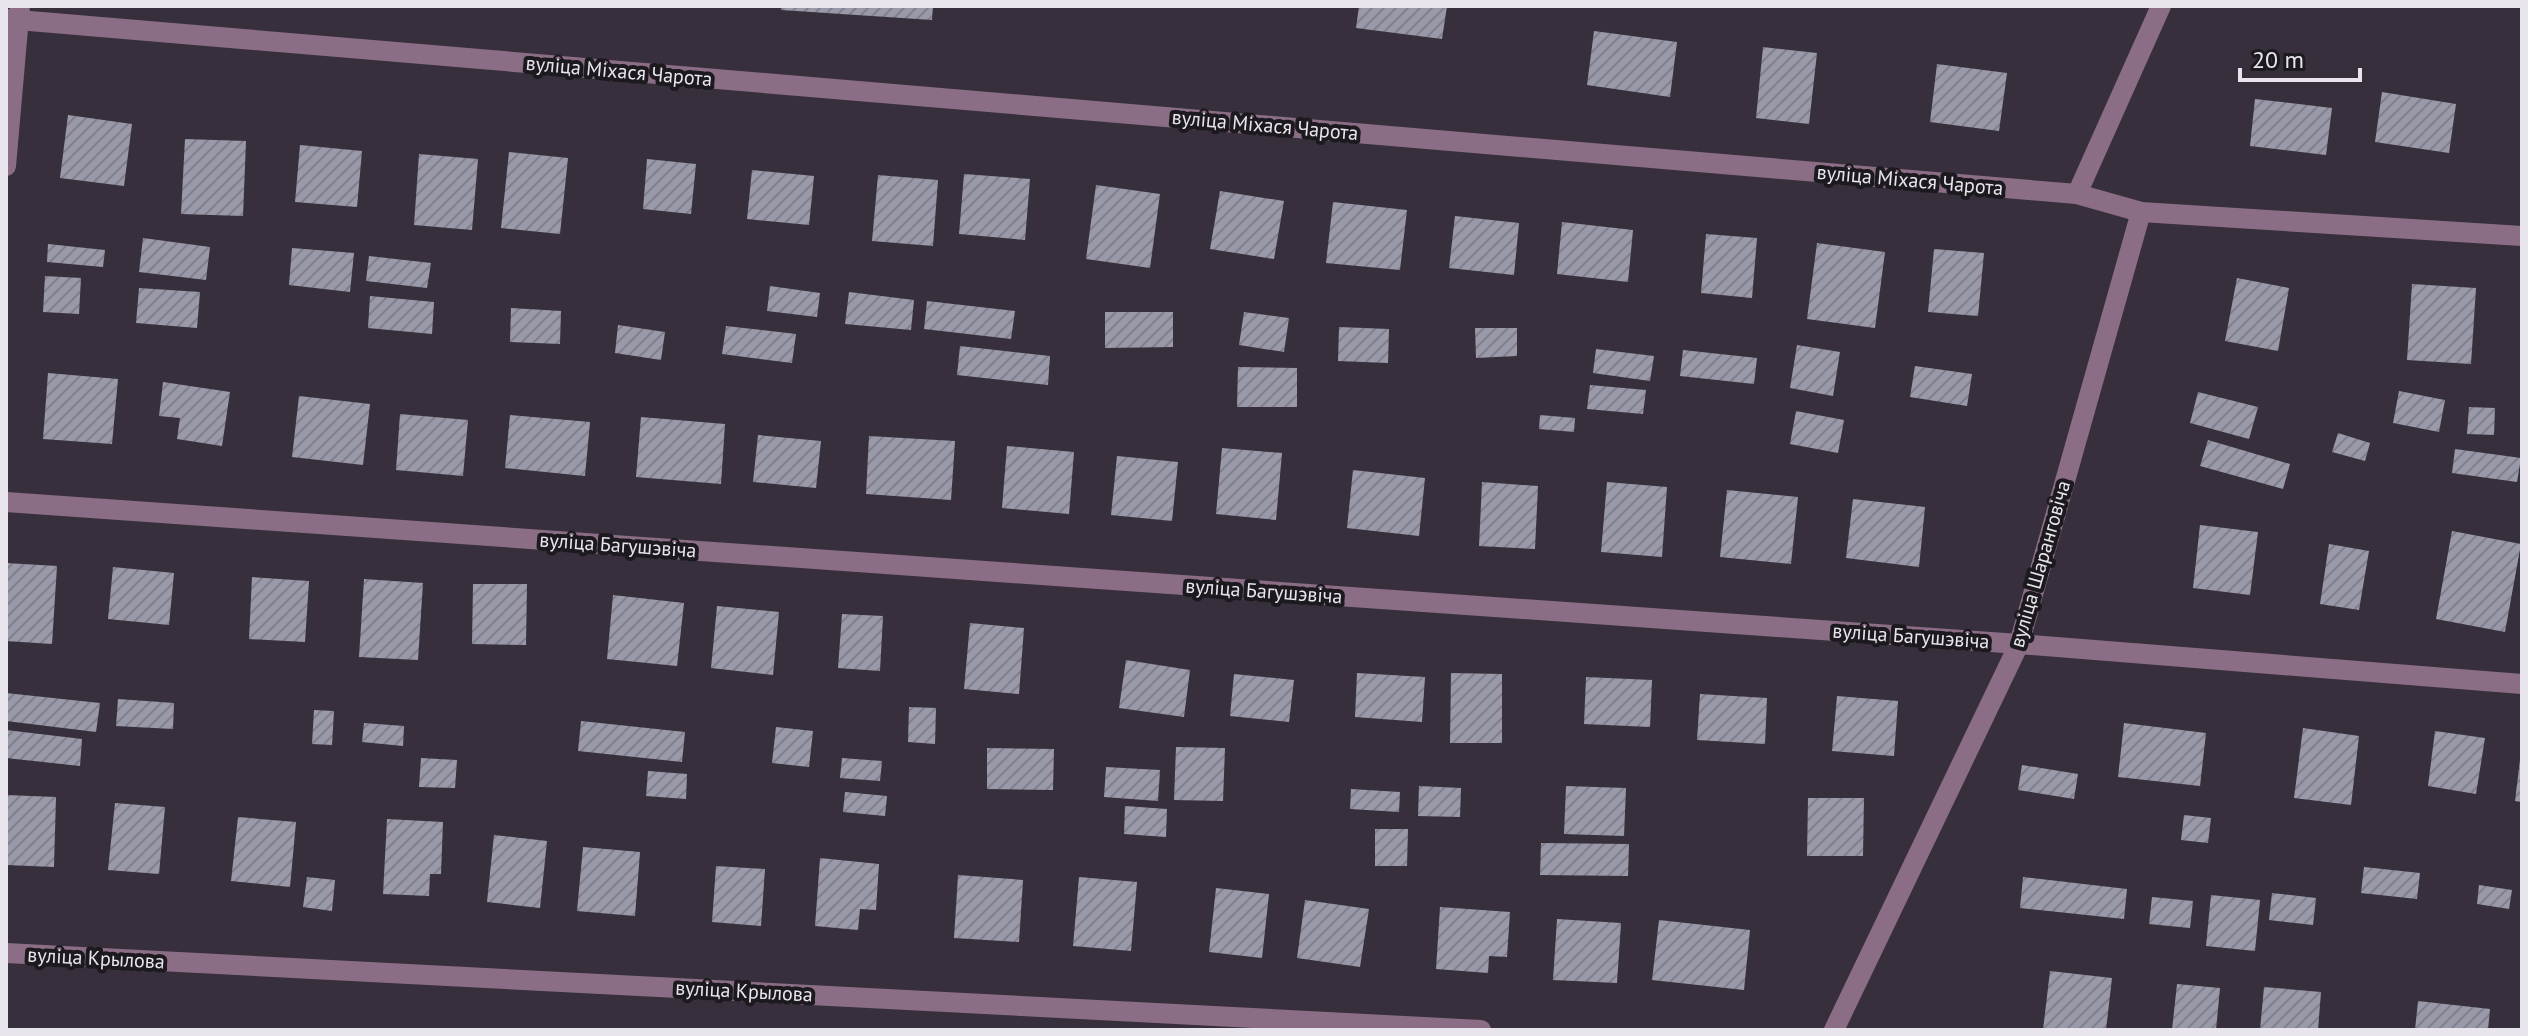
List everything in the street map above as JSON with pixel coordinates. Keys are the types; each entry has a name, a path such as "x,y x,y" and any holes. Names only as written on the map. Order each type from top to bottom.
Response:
{"street":[{"path":"2077,194 2161,6"},
{"path":"6,166 15,15"},
{"name":"вуліца Міхася Чарота","path":"15,15 2077,194 2141,212 2522,236"},
{"name":"вуліца Шаранговіча","path":"1834,1030 2019,644 2141,212"},
{"name":"вуліца Багушэвіча","path":"6,502 2019,644 2522,684"},
{"name":"вуліца Крылова","path":"6,953 1481,1030"}],"building":[{"path":"782,6 933,6 932,20 781,10"},
{"path":"1359,6 1447,6 1442,39 1356,28"},
{"path":"1594,31 1677,42 1670,97 1587,85"},
{"path":"1763,47 1817,53 1809,124 1756,118"},
{"path":"1937,64 2007,73 1999,131 1930,122"},
{"path":"2382,92 2456,104 2449,153 2375,142"},
{"path":"2255,99 2332,108 2326,155 2250,146"},
{"path":"68,115 132,124 124,186 60,178"},
{"path":"185,139 246,141 243,216 181,214"},
{"path":"300,145 362,151 357,207 295,202"},
{"path":"509,152 568,158 560,234 501,228"},
{"path":"419,154 478,159 472,230 414,225"},
{"path":"647,159 696,164 691,214 643,209"},
{"path":"752,170 814,176 809,225 747,219"},
{"path":"964,174 1030,179 1025,240 959,234"},
{"path":"878,175 938,180 933,246 872,241"},
{"path":"1096,185 1160,194 1150,268 1086,259"},
{"path":"1220,191 1284,201 1274,259 1210,249"},
{"path":"1333,202 1407,210 1400,270 1326,263"},
{"path":"1455,216 1519,223 1514,275 1449,268"},
{"path":"1562,222 1633,230 1628,282 1557,274"},
{"path":"1706,234 1757,238 1752,298 1701,293"},
{"path":"143,238 210,247 206,280 139,272"},
{"path":"1817,243 1885,252 1875,328 1807,319"},
{"path":"48,244 105,250 103,267 47,262"},
{"path":"292,248 354,253 350,292 289,285"},
{"path":"1934,249 1984,253 1978,316 1928,312"},
{"path":"369,256 431,263 427,288 366,281"},
{"path":"45,276 81,278 79,314 43,312"},
{"path":"2237,278 2289,288 2278,351 2225,341"},
{"path":"2412,284 2476,288 2471,364 2407,360"},
{"path":"770,286 820,293 817,317 767,311"},
{"path":"139,288 200,292 197,328 136,323"},
{"path":"849,292 914,300 911,330 845,324"},
{"path":"370,296 434,302 432,334 368,328"},
{"path":"927,301 1015,311 1011,339 924,329"},
{"path":"511,308 561,311 560,344 510,342"},
{"path":"1105,312 1173,312 1173,347 1105,348"},
{"path":"1244,312 1289,318 1284,352 1239,345"},
{"path":"618,325 665,332 661,360 615,353"},
{"path":"726,326 796,334 792,363 722,354"},
{"path":"1339,327 1389,329 1388,363 1338,361"},
{"path":"1475,328 1517,328 1517,356 1476,358"},
{"path":"1797,345 1840,352 1833,396 1790,388"},
{"path":"960,346 1050,356 1048,385 957,375"},
{"path":"1596,349 1654,356 1650,381 1593,373"},
{"path":"1683,350 1757,358 1754,384 1680,376"},
{"path":"1915,366 1972,374 1967,406 1910,397"},
{"path":"1238,367 1297,368 1297,407 1237,407"},
{"path":"48,373 118,379 112,444 43,439"},
{"path":"163,382 230,392 222,446 177,439 180,418 159,416"},
{"path":"1590,385 1646,390 1643,414 1587,409"},
{"path":"2399,391 2445,400 2439,432 2393,423"},
{"path":"2198,392 2258,407 2249,439 2190,423"},
{"path":"299,396 370,404 363,465 292,457"},
{"path":"2469,407 2495,408 2494,435 2467,434"},
{"path":"1796,411 1844,420 1838,453 1790,444"},
{"path":"400,414 468,420 463,476 396,470"},
{"path":"510,415 590,422 585,476 505,468"},
{"path":"1540,415 1575,418 1574,432 1539,429"},
{"path":"641,417 725,424 721,484 636,477"},
{"path":"2338,433 2370,443 2365,461 2332,452"},
{"path":"758,435 821,441 816,488 753,482"},
{"path":"869,436 955,441 951,500 866,494"},
{"path":"2208,440 2290,464 2283,489 2200,466"},
{"path":"1007,446 1074,452 1069,514 1002,508"},
{"path":"1222,448 1282,453 1276,520 1216,514"},
{"path":"2455,449 2521,458 2517,482 2452,473"},
{"path":"1117,456 1178,462 1172,521 1111,515"},
{"path":"1353,470 1425,478 1419,536 1347,528"},
{"path":"1482,482 1538,486 1535,549 1479,546"},
{"path":"1607,482 1667,487 1662,557 1601,552"},
{"path":"1727,490 1798,497 1791,564 1720,557"},
{"path":"1853,499 1925,507 1919,567 1846,558"},
{"path":"2200,525 2258,532 2250,595 2193,588"},
{"path":"2452,531 2521,544 2505,632 2436,619"},
{"path":"2329,544 2369,551 2359,610 2320,604"},
{"path":"6,563 57,566 52,644 6,641"},
{"path":"113,567 174,573 169,625 108,619"},
{"path":"252,577 309,581 305,642 249,639"},
{"path":"364,579 423,583 418,660 359,657"},
{"path":"473,584 527,584 526,645 472,644"},
{"path":"613,595 684,603 677,666 607,659"},
{"path":"717,606 779,612 773,675 711,668"},
{"path":"842,614 883,616 880,671 838,668"},
{"path":"970,623 1024,628 1019,694 964,689"},
{"path":"1126,660 1190,670 1184,717 1119,708"},
{"path":"1357,673 1425,677 1422,722 1355,717"},
{"path":"1451,673 1502,674 1502,743 1450,743"},
{"path":"1234,674 1294,680 1289,722 1230,716"},
{"path":"1586,677 1652,680 1650,727 1584,724"},
{"path":"6,693 100,703 96,732 6,721"},
{"path":"1700,694 1767,698 1765,744 1697,740"},
{"path":"1837,696 1898,701 1894,756 1832,751"},
{"path":"118,699 174,703 173,729 116,726"},
{"path":"909,707 936,708 935,744 908,742"},
{"path":"314,710 334,711 332,745 312,744"},
{"path":"581,721 685,732 682,762 578,751"},
{"path":"364,723 404,726 403,746 362,742"},
{"path":"2124,723 2206,733 2200,786 2118,777"},
{"path":"776,727 813,731 809,767 772,763"},
{"path":"2303,728 2359,736 2351,805 2294,798"},
{"path":"6,730 82,739 80,766 6,758"},
{"path":"2435,731 2485,738 2476,794 2428,786"},
{"path":"1176,747 1225,748 1223,801 1174,800"},
{"path":"987,748 1054,749 1053,790 987,789"},
{"path":"421,758 457,760 455,788 419,787"},
{"path":"842,758 882,761 880,781 840,778"},
{"path":"2522,760 2522,802 2515,801"},
{"path":"2022,765 2078,774 2074,799 2018,790"},
{"path":"1106,767 1160,770 1158,801 1104,797"},
{"path":"648,771 687,774 686,799 646,796"},
{"path":"1419,786 1461,788 1460,817 1418,816"},
{"path":"1566,786 1626,788 1624,836 1564,834"},
{"path":"1351,789 1400,792 1399,812 1350,809"},
{"path":"845,792 887,796 885,816 843,812"},
{"path":"6,795 56,797 54,867 6,865"},
{"path":"1808,798 1864,798 1863,856 1807,856"},
{"path":"115,803 165,807 159,874 108,870"},
{"path":"1125,806 1167,809 1166,837 1124,834"},
{"path":"2184,815 2211,818 2208,843 2181,840"},
{"path":"238,817 296,822 290,887 231,881"},
{"path":"387,819 443,822 441,874 430,874 429,896 383,894"},
{"path":"1375,829 1408,829 1407,866 1375,866"},
{"path":"494,835 547,841 540,908 487,902"},
{"path":"1541,843 1629,844 1628,876 1540,875"},
{"path":"583,847 640,852 635,916 577,911"},
{"path":"820,858 879,864 876,910 860,909 858,930 815,926"},
{"path":"716,866 765,869 761,926 712,922"},
{"path":"2364,867 2420,873 2417,899 2361,893"},
{"path":"958,875 1023,880 1019,942 954,938"},
{"path":"307,877 335,880 332,911 303,907"},
{"path":"1079,877 1137,882 1131,951 1073,946"},
{"path":"2023,877 2127,889 2124,919 2020,908"},
{"path":"2479,885 2512,890 2509,909 2477,904"},
{"path":"1216,888 1269,894 1262,958 1209,952"},
{"path":"2272,893 2316,898 2313,925 2269,920"},
{"path":"2211,895 2260,900 2255,951 2206,946"},
{"path":"2152,897 2193,901 2190,928 2149,924"},
{"path":"1305,900 1369,909 1360,967 1297,958"},
{"path":"1440,907 1510,912 1507,957 1489,956 1488,973 1436,969"},
{"path":"1557,919 1621,923 1617,983 1553,980"},
{"path":"1659,920 1750,930 1744,990 1652,980"},
{"path":"2050,971 2112,978 2106,1030 2043,1030"},
{"path":"2177,984 2220,988 2216,1030 2172,1030"},
{"path":"2264,987 2321,992 2318,1030 2260,1030"},
{"path":"2418,1001 2490,1009 2488,1030 2415,1030"}]}
